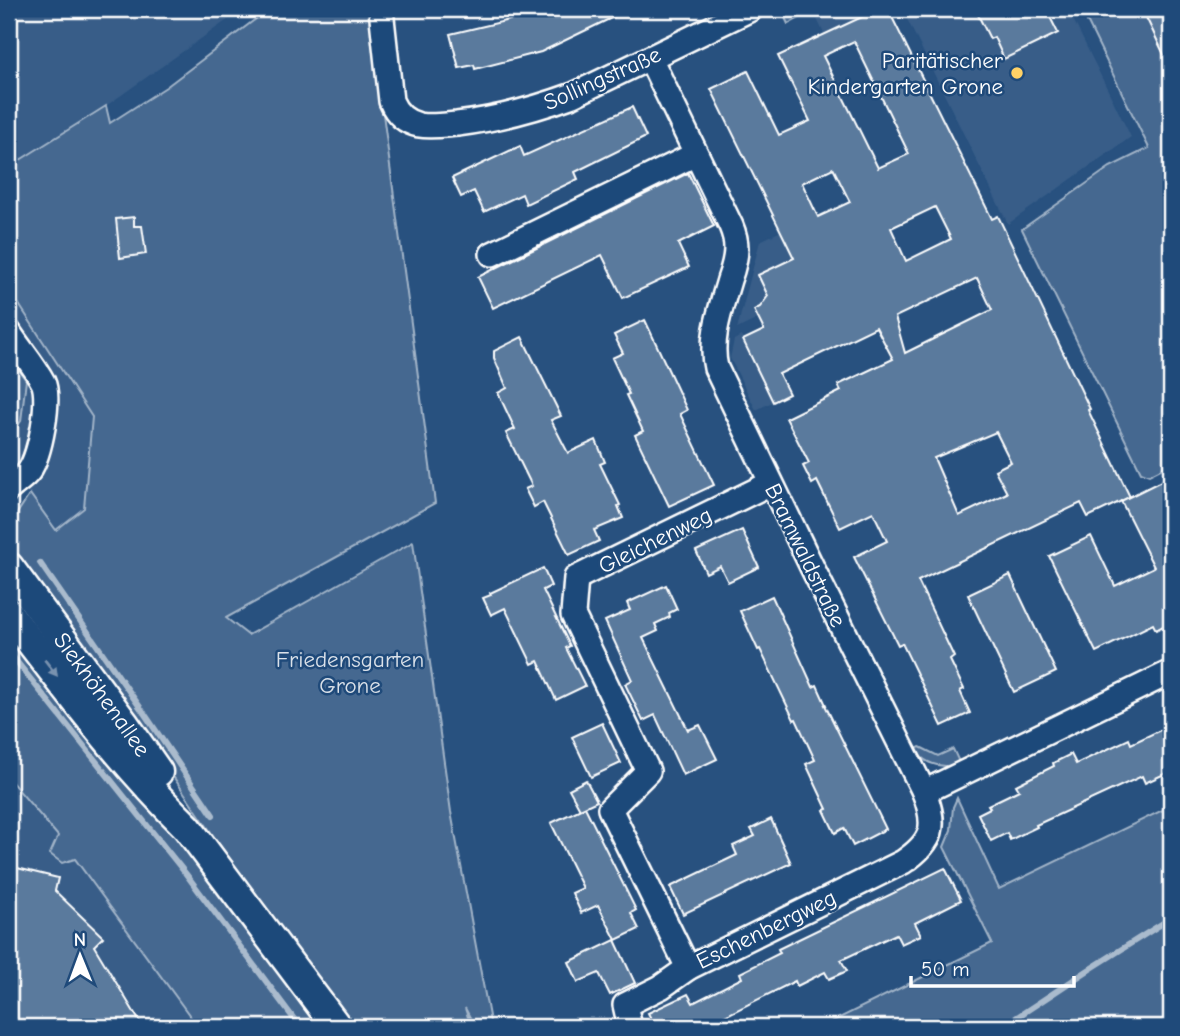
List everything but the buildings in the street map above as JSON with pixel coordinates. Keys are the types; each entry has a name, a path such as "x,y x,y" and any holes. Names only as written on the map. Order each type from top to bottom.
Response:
{"main road":[{"name":"Siekhöhenallee","path":"9,567 145,754 173,795 187,827"},
{"name":"Siekhöhenallee","path":"9,614 68,691 161,802 187,827 337,1027"}],"street":[{"name":"Sollingstraße","path":"381,9 391,101 395,110 418,125 435,126 520,112 573,95 751,9"},
{"name":"Bramwaldstraße","path":"650,58 736,240 736,261 714,345 716,368 924,792"},
{"path":"492,254 696,154"},
{"path":"9,332 45,388 45,413 34,462 28,473 9,489"},
{"path":"9,472 32,451 42,429"},
{"name":"Gleichenweg","path":"648,771 573,615 576,578 771,483"},
{"path":"924,792 1171,672"},
{"name":"Eschenbergweg","path":"648,771 610,809 688,968 912,856 928,838 931,830 930,809 924,792"},
{"path":"630,1027 625,1005 661,987 688,968"}],"shaded area":[{"path":"9,9 243,9 106,106 9,167"},
{"path":"812,9 888,9 894,22 833,52"},
{"name":"Paritätischer Kindergarten Grone","path":"902,9 1068,9 1131,137 1008,224"},
{"path":"798,223 828,285 737,329 760,241"},
{"path":"9,289 92,417 84,508 56,530 9,468 9,437 21,421 25,381 9,358"},
{"path":"760,332 789,394 756,410 730,358 734,340 741,336 744,340"},
{"path":"9,627 322,1027 9,1027"}],"green space":[{"name":"Friedensgarten Grone","path":"269,9 369,9 435,503 226,618 248,635 413,542 451,812 491,1027 475,1027 465,1008 471,1027 352,1027 217,841 102,672 16,555 10,537 15,516 30,494 56,530 84,508 92,417 9,289 9,167 106,106 110,123 166,87"},
{"path":"781,9 802,9 805,15 788,24"},
{"path":"1081,9 1171,9 1171,464 1149,475 1141,472 1022,229 1110,167 1149,148"},
{"path":"9,358 26,380 21,421 9,437"},
{"path":"9,627 225,894 322,1027 198,1027 75,859 62,863 50,854 58,836 9,779"},
{"path":"920,747 938,756 953,749 960,764 941,766 930,763 914,750"},
{"path":"957,798 999,889 1171,806 1171,1027 821,1027 992,943 944,847 951,830 953,807"}],"waterway":[{"path":"40,563 213,815"},
{"path":"9,652 186,874 300,1027"},
{"path":"1002,1027 1171,918"}],"place":[{"name":"Paritätischer Kindergarten Grone","path":"1017,73"}]}
